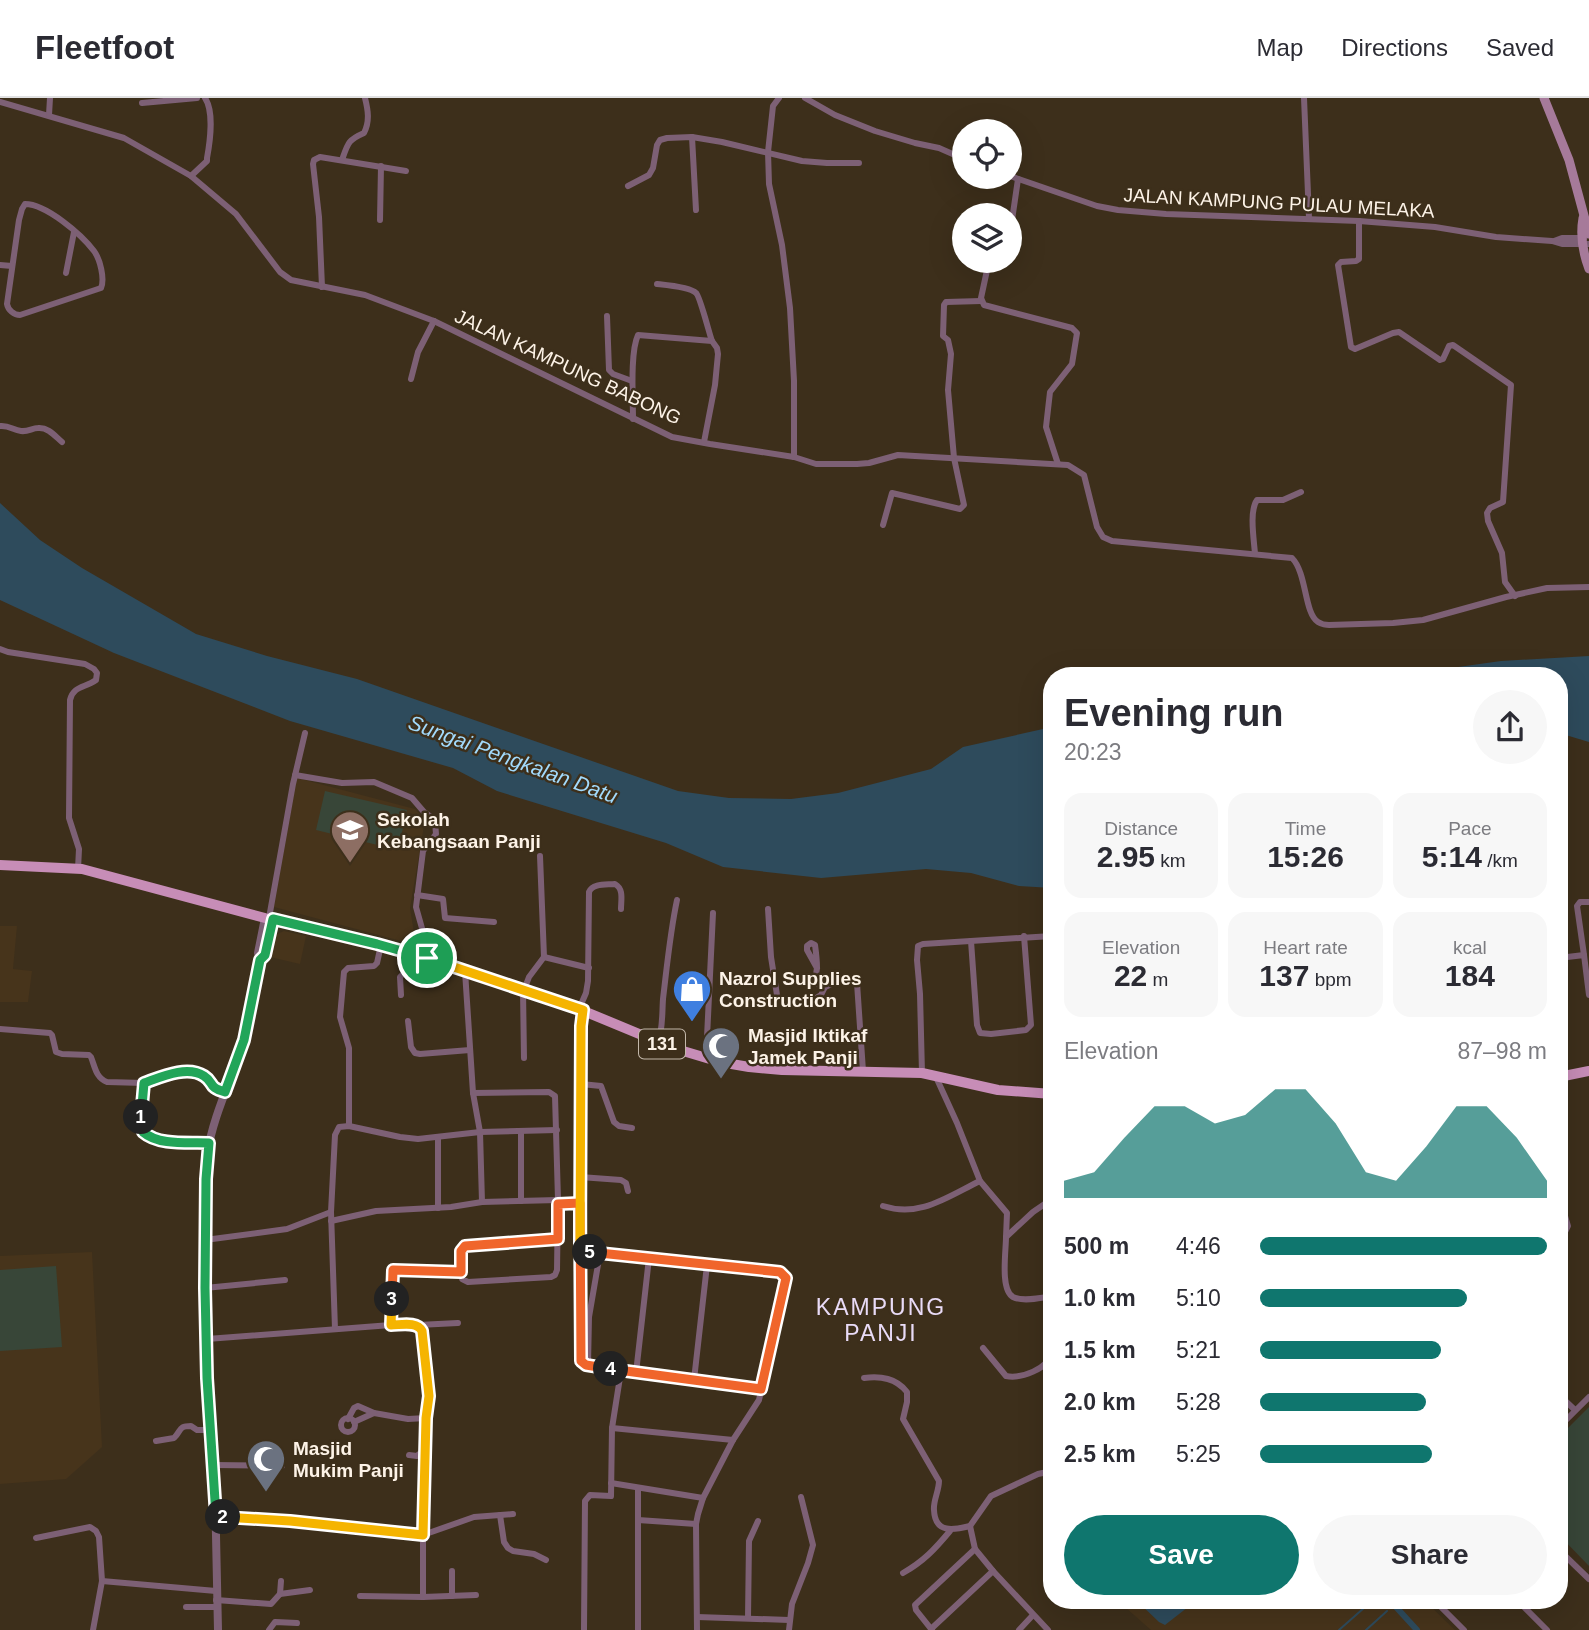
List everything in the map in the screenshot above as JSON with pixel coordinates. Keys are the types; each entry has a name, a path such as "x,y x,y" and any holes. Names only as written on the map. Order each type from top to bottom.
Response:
{"main road":[{"path":"1544,98 1566,152 1580,202 1587,240 1585,257 1589,269"},
{"name":"131","path":"0,865 78,869 415,954 581,1009 659,1042 706,1058 764,1069 922,1073 998,1090 1043,1093"},
{"path":"1568,1077 1589,1071"},
{"path":"1568,1078 1589,1077"}],"street":[{"path":"49,115 50,98"},
{"path":"142,103 197,98"},
{"path":"191,176 208,159 209,105 205,98"},
{"path":"342,160 349,142 364,132 367,126 368,108 365,98"},
{"path":"779,98 773,106 768,152 769,184 782,245 790,308 794,457"},
{"path":"805,98 835,115 875,131 952,154"},
{"path":"1304,98 1309,218"},
{"name":"JALAN KAMPUNG BABONG","path":"0,102 124,138 191,176 236,214 279,272 291,280 365,295 434,321 672,436 794,457 816,464 869,463 898,455 1068,465 1084,475 1097,527 1103,537 1112,541 1292,558 1298,565 1311,615 1319,623 1329,625 1423,620 1547,588 1589,587"},
{"path":"628,186 651,174 657,145 667,138 722,142 802,161 859,163"},
{"path":"692,138 696,209"},
{"path":"322,287 319,217 313,164 315,158 406,171"},
{"path":"380,220 382,166"},
{"name":"JALAN KAMPUNG PULAU MELAKA","path":"1022,180 1097,206 1118,210 1359,221 1434,227 1562,244 1587,240"},
{"path":"31,204 44,210 74,232 95,253 102,286 16,315 9,310 7,306 19,220 25,205 31,204"},
{"path":"1359,221 1359,259 1338,265 1352,348 1399,332 1440,360 1449,346 1453,345 1511,385 1503,502 1490,508 1488,521 1502,553 1505,582 1515,596"},
{"path":"65,273 74,232"},
{"path":"0,265 12,266"},
{"path":"981,300 987,273"},
{"path":"657,284 696,292 701,300 712,341 717,348 715,385 704,442"},
{"path":"883,525 892,493 960,509 964,505 954,458 948,390 952,359 948,340 943,336 944,303 981,300"},
{"path":"981,300 986,306 1076,331 1072,363 1050,393 1046,427 1058,464"},
{"path":"607,316 609,370 612,374 632,381"},
{"path":"411,379 418,352 434,321"},
{"path":"633,419 632,381 638,335 712,341"},
{"path":"0,426 7,425 18,431 47,429 62,442"},
{"path":"1255,554 1252,510 1254,502 1283,500 1301,492"},
{"path":"0,649 85,664 97,673 96,680 91,684 76,688 71,693 70,700 69,818 79,849 78,869"},
{"path":"218,1630 216,1516 207,1378 205,1288 209,1143 244,1040 260,960 265,955 269,918 305,733"},
{"path":"295,775 342,783 374,782 412,798 435,822 435,836 423,851 416,911 427,946 427,958"},
{"path":"524,1058 524,990 529,977 544,957 540,856"},
{"path":"621,909 622,891 618,886 615,884 590,888 589,968 581,1009 582,1363 621,1371 761,1389"},
{"path":"417,895 443,900 445,918 494,922"},
{"path":"659,1042 669,941 677,900"},
{"path":"1589,902 1580,902 1577,905 1589,995"},
{"path":"768,909 771,957 777,997 781,1001 816,998 825,987 837,980 849,978 858,983 863,1071"},
{"path":"706,1058 713,913"},
{"path":"971,941 977,1025 981,1033 991,1034 1026,1030 1031,1025 1024,936"},
{"path":"922,1073 917,949 923,944 1043,936"},
{"path":"349,1126 349,1048 341,1017 344,972 348,968 374,966 382,945"},
{"path":"401,995 400,977 412,965 415,954"},
{"path":"1568,957 1584,955"},
{"path":"544,957 589,968"},
{"path":"817,968 817,984 825,987"},
{"path":"465,971 473,1093 480,1132 482,1202"},
{"path":"408,1021 411,1047 415,1053 420,1055 470,1050"},
{"path":"0,1028 52,1035 58,1053 89,1055 97,1076 107,1082 144,1083 178,1072 197,1072 207,1077 214,1089 225,1092"},
{"path":"935,1076 980,1181 1007,1213 1006,1290 1009,1295 1019,1298 1043,1297"},
{"path":"144,1083 141,1128 146,1135 163,1140 209,1143"},
{"path":"581,1084 601,1087 614,1122 619,1126 632,1128"},
{"path":"473,1093 552,1093 556,1099 558,1202 558,1239 557,1270 553,1276 468,1282 462,1279 461,1251 465,1246 558,1239"},
{"path":"335,1329 331,1212 335,1135 339,1127 349,1126 410,1139 480,1132 557,1130"},
{"path":"520,1132 521,1201"},
{"path":"438,1138 438,1208"},
{"path":"580,1177 621,1180 626,1183 628,1191"},
{"path":"883,1206 901,1211 919,1209 980,1181"},
{"path":"331,1221 376,1211 438,1208 482,1202 580,1203"},
{"path":"1006,1237 1043,1205"},
{"path":"205,1240 287,1229 331,1212"},
{"path":"580,1251 780,1272 785,1275 758,1401 733,1440 698,1514 697,1630"},
{"path":"588,1365 589,1317 600,1253"},
{"path":"636,1373 649,1258"},
{"path":"694,1380 707,1265"},
{"path":"391,1325 393,1270 461,1272"},
{"path":"205,1288 285,1280"},
{"path":"207,1339 391,1325 458,1323"},
{"path":"418,1325 422,1331 429,1396 425,1449 423,1597"},
{"path":"984,1348 1006,1376 1026,1374 1043,1365"},
{"path":"584,1630 586,1501 590,1495 611,1496 612,1428 621,1371"},
{"path":"864,1378 894,1380 907,1392 903,1421 939,1481 934,1511 937,1521 950,1531"},
{"path":"1568,1418 1589,1397"},
{"path":"1568,1403 1576,1410"},
{"path":"374,1413 351,1420 354,1408 358,1406 374,1413 408,1419 426,1418"},
{"path":"156,1441 174,1438 184,1426 211,1430"},
{"path":"612,1428 733,1440"},
{"path":"409,1455 417,1456 425,1449"},
{"path":"214,1465 282,1466"},
{"path":"903,1573 928,1557 950,1531 970,1526 991,1496 1012,1484 1043,1473"},
{"path":"611,1483 703,1499"},
{"path":"638,1488 638,1630"},
{"path":"789,1630 792,1604 813,1545 801,1497"},
{"path":"216,1516 423,1535 474,1517 513,1514"},
{"path":"500,1515 504,1542 508,1548 534,1554 546,1560"},
{"path":"638,1520 696,1524"},
{"path":"748,1618 749,1542 758,1521"},
{"path":"970,1526 975,1549 992,1571 1048,1630"},
{"path":"36,1538 86,1527 96,1531 99,1537 102,1581 93,1630"},
{"path":"975,1549 915,1605 916,1610 932,1629 992,1571"},
{"path":"1568,1559 1589,1580"},
{"path":"452,1571 452,1596"},
{"path":"102,1581 217,1599 270,1604 280,1594 281,1581"},
{"path":"280,1594 310,1590"},
{"path":"359,1595 476,1595"},
{"path":"186,1607 217,1599"},
{"path":"1443,1609 1464,1630"},
{"path":"1526,1609 1547,1630"},
{"path":"1019,1630 1033,1615"},
{"path":"697,1617 789,1620"},
{"path":"269,1630 275,1622 297,1623"}],"shaded area":[{"name":"Sekolah Kebangsaan Panji","path":"297,778 415,809 425,820 410,908 416,945 274,907"},
{"path":"0,926 17,926 13,969 32,971 28,1002 0,1002"},
{"path":"284,931 306,936 300,964 270,957 275,935"},
{"path":"92,1252 102,1447 66,1479 0,1484 0,1256"},
{"path":"1127,1609 1433,1609 1455,1630 1151,1630"}],"green space":[{"path":"325,791 407,810 398,850 316,830"},
{"path":"56,1266 62,1347 0,1351 0,1270"},
{"path":"1589,1407 1589,1566 1568,1544 1568,1428"}],"water":[{"name":"Sungai Pengkalan Datu","path":"0,503 40,540 82,568 196,634 357,679 678,791 729,798 791,799 838,793 931,769 963,747 1043,729 1043,887 1019,886 971,873 926,869 821,878 723,867 666,843 497,791 453,768 290,721 114,653 0,600"},
{"path":"1589,656 1589,742 1568,736 1568,667 1458,667 1501,661"},
{"path":"1145,1609 1185,1609 1165,1625"}],"waterway":[{"path":"1339,1630 1363,1609"},
{"path":"1398,1609 1417,1630"},
{"path":"1366,1630 1387,1611"}],"place":[{"name":"Sekolah Kebangsaan Panji","path":"350,864"},
{"name":"Nazrol Supplies Construction","path":"692,1023"},
{"name":"Masjid Iktikaf Jamek Panji","path":"721,1080"},
{"name":"Masjid Mukim Panji","path":"266,1493"}],"district":[{"name":"KAMPUNG PANJI","path":"881,1320"}],"route":[{"path":"427,958 273,919 265,955 260,960 244,1040 225,1092 214,1089 207,1077 197,1072 178,1072 144,1083 141,1128 146,1135 163,1140 209,1143 205,1288 207,1378 216,1516 423,1535 429,1396 422,1331 420,1326 415,1325 391,1325 393,1270 461,1272 461,1249 467,1245 558,1239 558,1204 580,1203 580,1251 581,1358 582,1363 621,1371 761,1389 786,1280 783,1273 580,1251 583,1010 427,958"}]}
